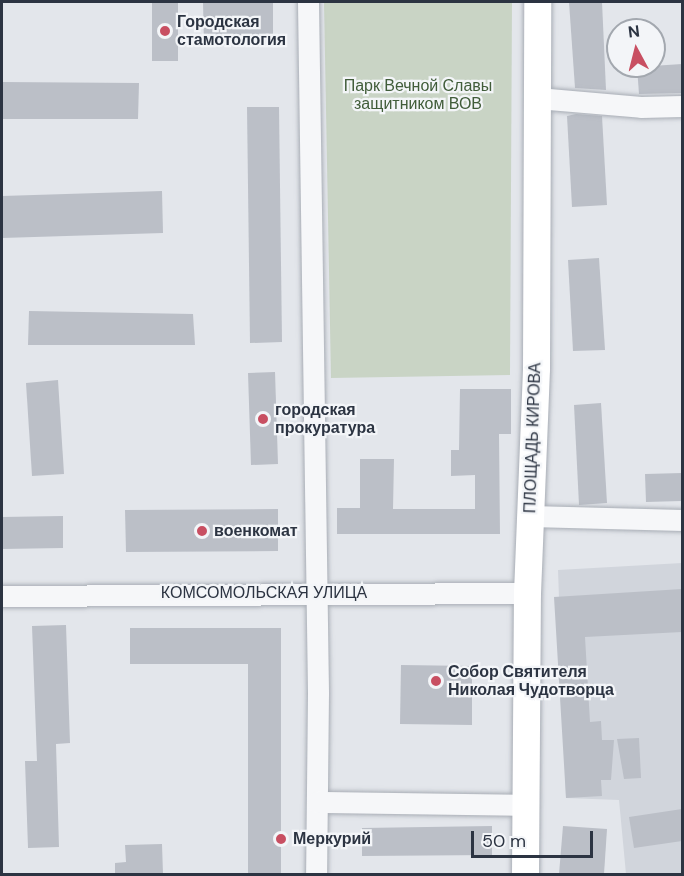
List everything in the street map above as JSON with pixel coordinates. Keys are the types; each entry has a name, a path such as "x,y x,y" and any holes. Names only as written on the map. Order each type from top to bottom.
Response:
{"main road":[{"name":"ПЛОЩАДЬ КИРОВА","path":"525,874 527,593 536,368 537,2"}],"street":[{"path":"308,2 316,593 316,874"},
{"path":"537,98 641,107 682,106"},
{"path":"531,516 682,520"},
{"name":"КОМСОМОЛЬСКАЯ УЛИЦА","path":"2,596 527,593"},
{"path":"317,802 525,805"}],"shaded area":[{"path":"682,563 682,874 626,874 619,800 566,798 558,570"}],"green space":[{"name":"Парк Вечной Славы защитником ВОВ","path":"324,2 512,2 510,375 331,378"}],"building":[{"name":"Городская стамотология","path":"152,2 178,2 178,61 152,61"},
{"path":"203,2 273,2 273,44 204,45"},
{"path":"569,2 602,2 606,90 575,88"},
{"path":"682,64 682,93 639,94 638,78 666,78 666,65"},
{"path":"2,82 139,83 138,119 2,119"},
{"path":"247,107 279,107 282,342 250,343"},
{"path":"576,114 602,116 607,205 572,207 567,116"},
{"path":"162,191 163,233 2,238 2,196"},
{"path":"599,258 605,350 573,351 568,260"},
{"path":"29,311 193,314 195,345 28,345"},
{"name":"городская прокуратура","path":"275,372 278,464 251,465 248,373"},
{"path":"58,380 64,474 32,476 26,383"},
{"path":"460,389 511,389 511,434 499,434 500,534 337,534 337,508 360,508 360,459 394,459 393,509 475,509 475,475 451,476 451,450 459,450"},
{"path":"601,403 607,503 579,505 574,405"},
{"path":"682,473 682,501 646,502 645,474"},
{"name":"военкомат","path":"278,509 278,551 126,552 125,510"},
{"path":"63,516 63,548 2,549 2,517"},
{"path":"682,589 682,632 585,637 590,722 601,721 602,740 614,740 611,780 601,780 602,796 566,798 554,597"},
{"path":"66,625 70,743 56,744 59,847 28,848 25,761 37,761 32,626"},
{"path":"130,628 281,628 281,874 248,874 248,664 130,664"},
{"name":"Собор Святителя Николая Чудотворца","path":"401,665 472,666 472,725 400,724"},
{"path":"639,738 641,778 624,779 617,739"},
{"path":"682,809 682,841 634,848 629,817"},
{"path":"492,826 492,855 362,856 362,828"},
{"path":"563,826 607,829 604,874 559,874"},
{"path":"162,844 163,874 115,874 115,863 126,862 125,845"}],"place":[{"name":"Городская стамотология","path":"165,31"},
{"name":"городская прокуратура","path":"263,419"},
{"name":"военкомат","path":"202,531"},
{"name":"Собор Святителя Николая Чудотворца","path":"436,681"},
{"name":"Меркурий","path":"281,839"}]}
